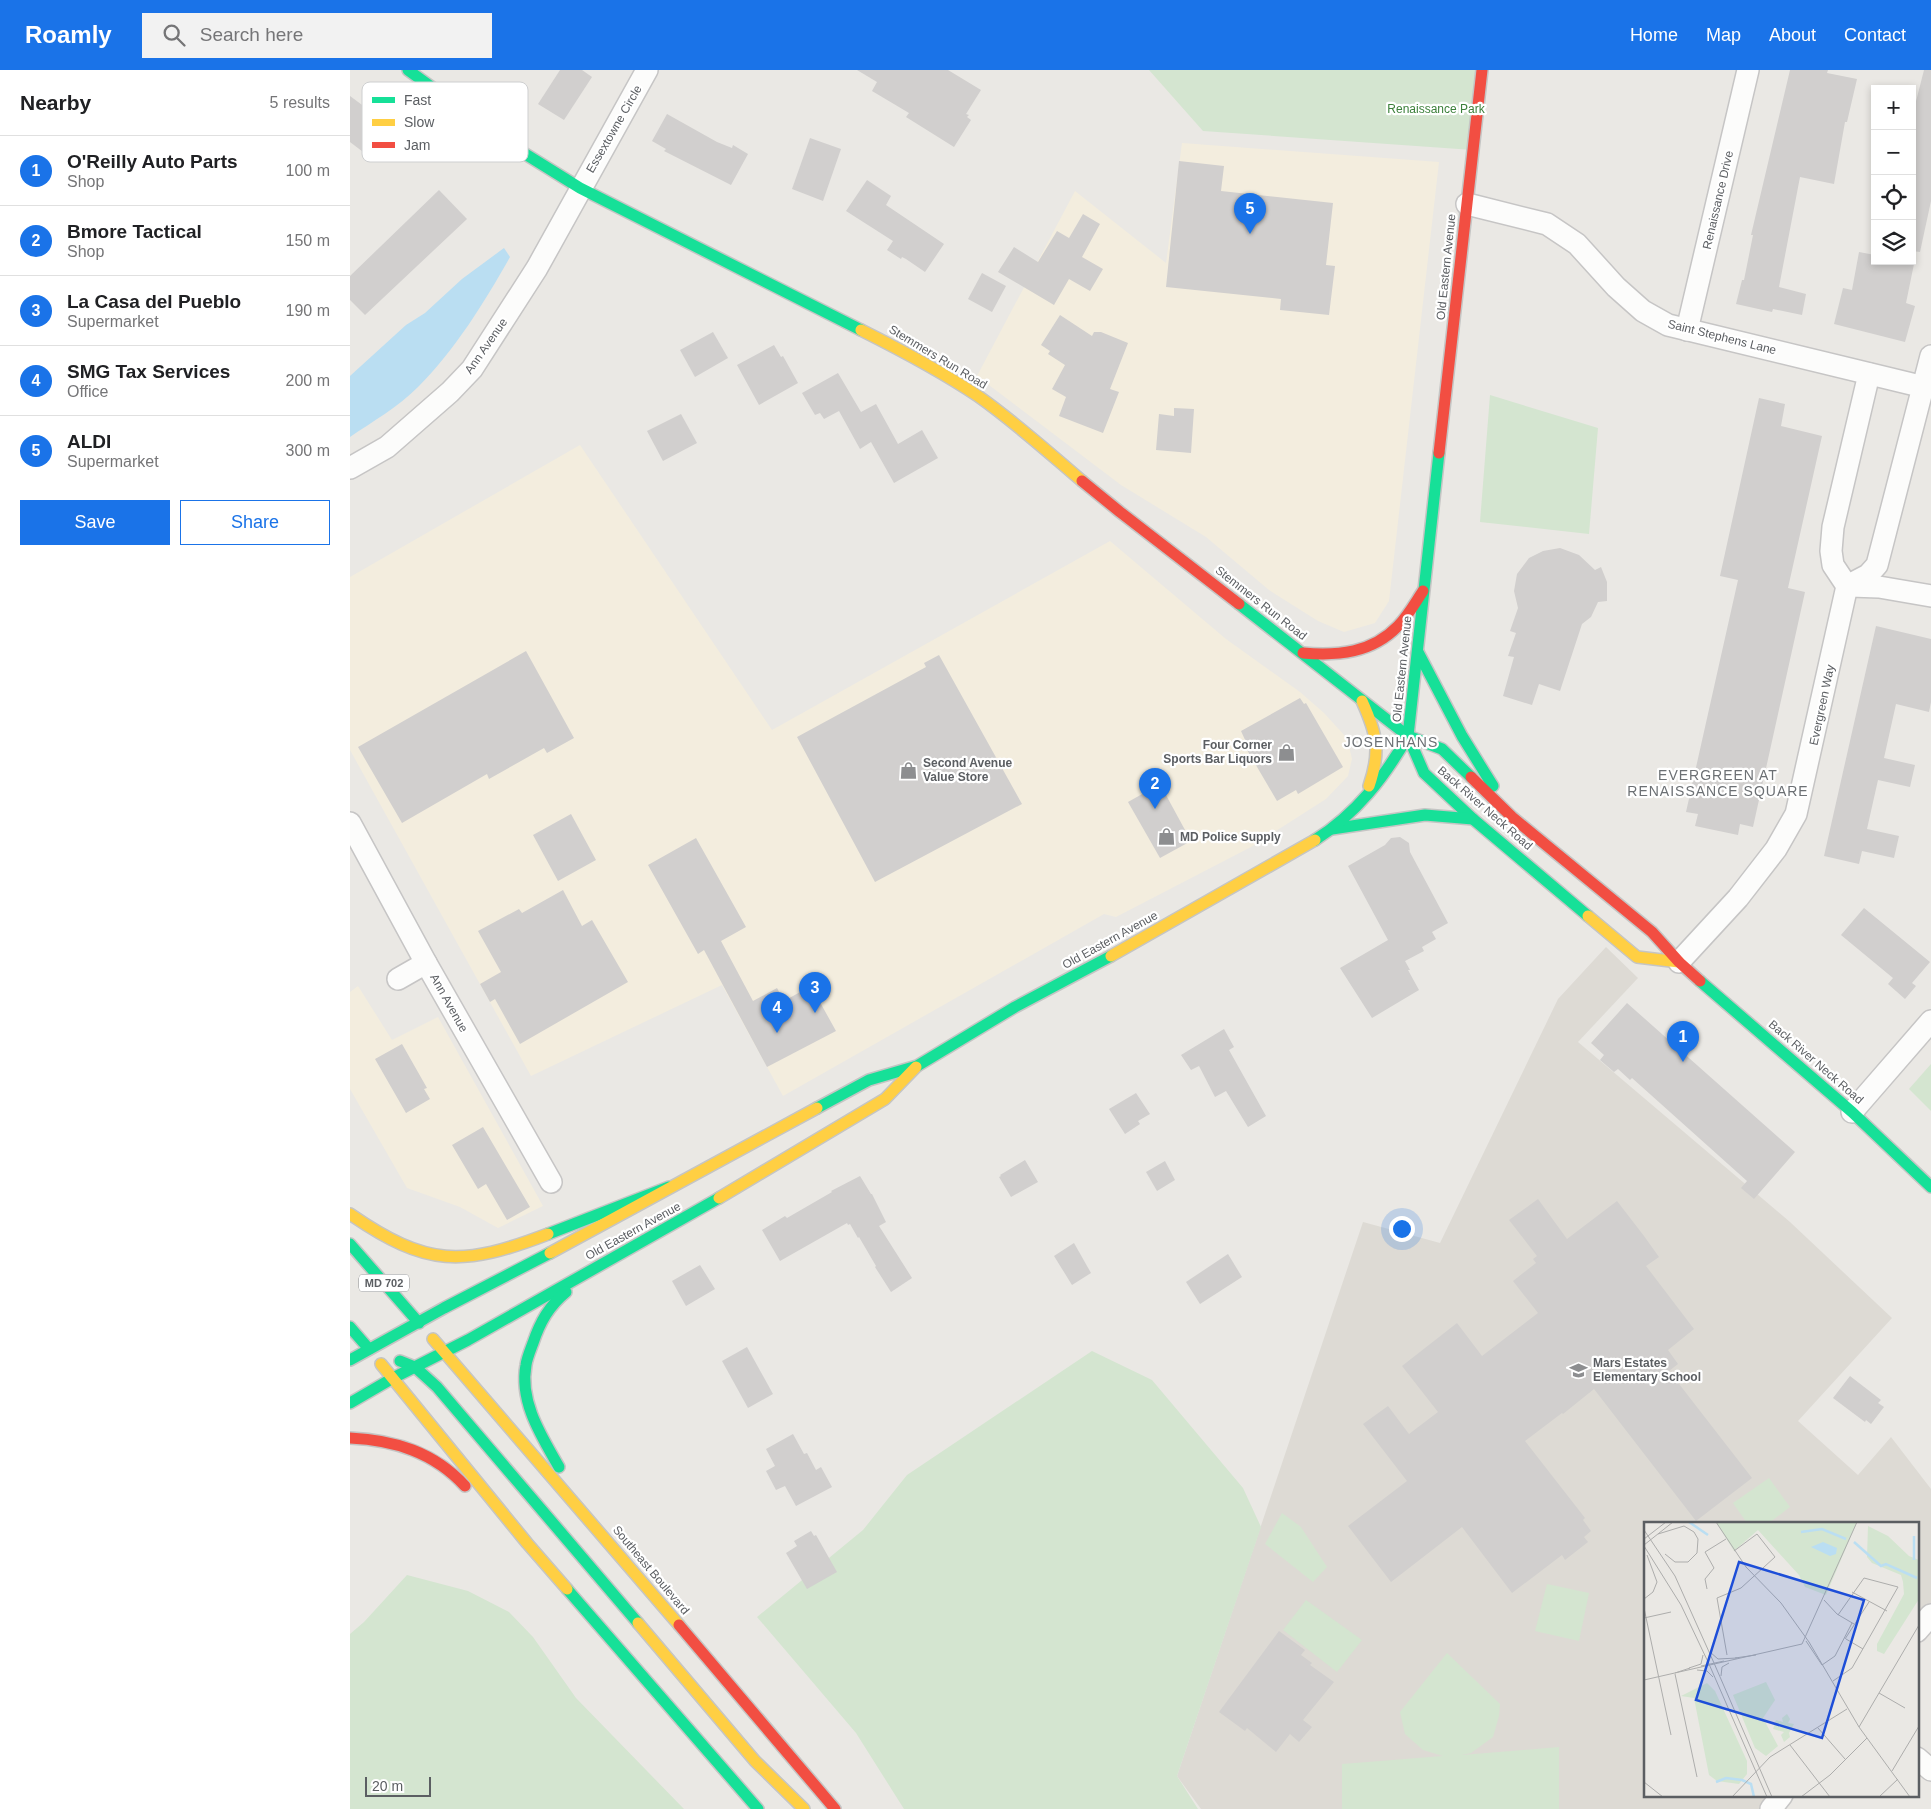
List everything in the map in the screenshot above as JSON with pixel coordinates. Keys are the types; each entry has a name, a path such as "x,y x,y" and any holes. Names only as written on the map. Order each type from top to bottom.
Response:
{"main road":[{"name":"Stemmers Run Road","path":"408,70 425,82"},
{"name":"Old Eastern Avenue","path":"350,1360 585,1235 669,1186 869,1080 917,1066 1015,1007 1110,957 1298,851 1332,829 1365,798 1395,759 1408,736 1482,70"},
{"name":"Stemmers Run Road","path":"528,156 580,188 888,343 936,369 979,396 1138,527 1408,736"},
{"path":"1302,653 1322,656 1351,653 1374,645 1394,630 1424,590"},
{"path":"1418,652 1462,736 1480,762 1512,817"},
{"path":"1362,700 1376,731 1378,750 1375,771 1365,798"},
{"name":"Back River Neck Road","path":"1408,736 1424,773 1473,819 1637,957 1679,962"},
{"name":"Back River Neck Road","path":"1408,736 1442,750 1512,817 1652,932 1679,962 1852,1112 1931,1187"},
{"path":"1332,829 1425,814 1473,819"},
{"name":"Old Eastern Avenue","path":"350,1403 393,1378 468,1340 694,1213 885,1099 917,1066"},
{"path":"350,1214 395,1243 421,1252 457,1257 487,1254 516,1245 669,1186"},
{"name":"MD 702","path":"350,1244 444,1352"},
{"path":"582,1510 537,1427 526,1393 525,1369 540,1324 550,1305 602,1264"},
{"path":"350,1327 527,1543 758,1809"},
{"path":"369,1349 415,1367 437,1387 755,1761 804,1809"},
{"name":"Southeast Boulevard","path":"444,1352 582,1510 835,1809"},
{"path":"350,1438 373,1438 399,1445 422,1454 444,1466 527,1543"}],"street":[{"name":"Essextowne Circle","path":"580,188 647,70"},
{"name":"Renaissance Drive","path":"1687,330 1748,70"},
{"name":"Ann Avenue","path":"350,468 387,447 450,392 472,369 537,268 580,188"},
{"name":"Saint Stephens Lane","path":"1466,204 1547,224 1577,244 1616,287 1643,310 1668,325 1924,387"},
{"path":"1847,586 1868,575 1877,565 1931,356"},
{"path":"1847,586 1833,565 1831,551 1833,527 1869,374"},
{"path":"1847,586 1879,587 1931,596"},
{"name":"Evergreen Way","path":"1679,962 1738,898 1776,850 1796,814 1847,586"},
{"name":"Ann Avenue","path":"350,823 426,963 551,1182"},
{"path":"398,980 426,963"},
{"path":"1852,1112 1931,1021"},
{"path":"1918,1631 1931,1615"},
{"path":"1918,1759 1931,1770"},
{"path":"1771,1809 1781,1796"}],"shaded area":[{"path":"1182,143 1439,162 1389,601 1375,623 1344,632 1318,621 1269,590 1206,537 1121,485 977,376 1075,191 1166,263"},
{"path":"580,445 772,730 1110,541 1226,639 1300,692 1324,713 1345,736 1349,746 1352,759 1348,776 1326,799 1251,847 1116,917 1104,914 783,1096 722,985 531,1076 350,750 350,577"},
{"name":"Mars Estates Elementary School","path":"1606,947 1638,978 1578,1042 1790,1222 1892,1318 1798,1421 1858,1475 1891,1437 1931,1489 1931,1613 1918,1628 1918,1522 1644,1522 1644,1796 1777,1796 1766,1809 1201,1809 1177,1776 1363,1222 1440,1243 1558,999"},
{"path":"358,986 392,1040 438,1017 543,1206 498,1228 460,1207 407,1188 350,1089 350,992"}],"green space":[{"name":"Renaissance Park","path":"1149,70 1482,70 1473,150 1203,131"},
{"path":"1490,395 1598,428 1589,534 1480,522"},
{"path":"1931,1064 1931,1111 1909,1089"},
{"path":"1092,1351 1152,1380 1243,1488 1261,1527 1177,1776 1198,1809 904,1809 856,1733 757,1617 863,1530 907,1475"},
{"path":"1769,1478 1790,1507 1770,1522 1746,1522 1733,1503"},
{"path":"1282,1513 1301,1527 1327,1567 1313,1582 1265,1544"},
{"path":"407,1575 468,1591 509,1612 533,1637 576,1698 684,1809 350,1809 350,1634 364,1622"},
{"path":"1547,1584 1589,1593 1579,1641 1535,1631"},
{"path":"1306,1600 1362,1640 1337,1672 1283,1630"},
{"path":"1447,1653 1500,1704 1499,1716 1493,1737 1471,1753 1462,1755 1559,1747 1559,1809 1342,1809 1342,1764 1443,1756 1423,1750 1405,1734 1400,1712"}],"water":[{"path":"504,248 510,257 490,292 457,342 432,373 402,401 350,437 350,376 406,325 425,313 462,279"}],"building":[{"path":"560,70 582,70 592,77 564,120 538,104"},
{"path":"857,70 948,70 981,90 966,114 969,115 967,117 971,120 954,147 906,117 909,113 872,91 877,82"},
{"path":"1790,70 1828,70 1827,73 1857,79 1847,122 1845,122 1834,184 1800,177 1779,287 1806,294 1802,315 1773,309 1772,312 1736,304 1742,280 1744,280 1753,235 1751,235"},
{"path":"1924,70 1931,70 1931,201 1920,252 1916,252 1916,101"},
{"path":"350,96 362,105 362,151 350,142"},
{"path":"667,114 717,142 732,148 733,145 748,154 731,185 664,151 666,149 652,141"},
{"path":"810,138 841,149 823,201 792,189"},
{"path":"1179,161 1224,166 1221,191 1333,203 1326,265 1335,266 1329,315 1280,310 1281,299 1166,287"},
{"path":"867,180 891,196 886,205 944,244 925,272 906,259 902,257 901,259 887,250 893,241 846,211"},
{"path":"439,190 467,219 365,315 350,300 350,276"},
{"path":"1083,214 1100,224 1082,257 1103,269 1090,291 1069,279 1054,305 998,272 1014,247 1038,262 1057,231 1069,238"},
{"path":"1859,252 1871,254 1871,265 1914,265 1906,303 1915,306 1905,342 1834,324 1843,288 1852,290"},
{"path":"982,273 1006,286 992,312 968,299"},
{"path":"1060,315 1092,336 1094,332 1101,332 1128,343 1110,389 1119,392 1103,433 1059,416 1066,397 1052,389 1065,365 1048,354 1050,351 1041,345"},
{"path":"713,332 728,358 695,377 680,350"},
{"path":"774,345 781,357 783,356 798,383 759,405 737,365"},
{"path":"838,373 861,412 876,404 898,444 922,430 938,458 894,483 871,442 860,449 839,411 824,419 820,413 815,415 802,393"},
{"path":"1759,398 1785,404 1781,426 1822,436 1788,588 1805,592 1753,827 1740,824 1738,835 1695,826 1698,814 1686,812 1738,580 1720,576"},
{"path":"1174,408 1194,409 1191,453 1156,450 1159,414 1174,416"},
{"path":"681,414 697,443 663,461 647,431"},
{"path":"1560,548 1579,555 1595,570 1601,567 1607,582 1607,601 1598,602 1591,617 1582,624 1560,691 1539,684 1532,705 1503,696 1514,657 1508,656 1516,633 1510,631 1518,608 1514,591 1517,574 1529,558 1543,551"},
{"path":"1876,626 1931,639 1931,702 1929,712 1896,704 1884,758 1915,765 1910,787 1878,780 1867,829 1899,836 1894,858 1862,851 1859,864 1824,856"},
{"path":"526,651 574,738 547,753 544,748 489,779 487,774 402,823 358,747"},
{"name":"Second Avenue Value Store","path":"939,655 1022,804 875,882 797,737 926,667 924,663"},
{"name":"Four Corner Sports Bar Liquors","path":"1300,698 1304,704 1306,703 1343,767 1298,794 1296,790 1277,801 1243,743 1246,742 1241,731"},
{"path":"1160,784 1191,841 1160,858 1128,802"},
{"path":"571,814 596,860 558,881 533,835"},
{"path":"1400,837 1409,843 1410,852 1448,923 1432,932 1436,939 1422,947 1424,951 1405,961 1419,990 1372,1018 1340,968 1388,940 1348,866 1385,845 1391,838"},
{"path":"696,838 746,927 721,941 753,1001 777,988 784,1001 811,986 836,1031 767,1067 704,950 698,954 648,865"},
{"path":"563,890 582,926 592,920 628,982 520,1044 495,999 490,1002 480,984 501,972 478,931 519,909 522,913"},
{"path":"1864,908 1930,962 1912,983 1916,986 1905,999 1888,984 1893,978 1841,935"},
{"path":"1627,1003 1795,1152 1754,1199 1741,1188 1747,1181 1632,1078 1630,1080 1618,1069 1614,1072 1600,1060 1604,1055 1591,1043"},
{"path":"1224,1029 1234,1047 1229,1050 1266,1116 1248,1127 1226,1091 1215,1097 1199,1066 1191,1070 1181,1055"},
{"path":"402,1044 427,1088 424,1089 430,1099 406,1113 375,1059"},
{"path":"1136,1093 1150,1114 1138,1121 1140,1124 1125,1134 1109,1109"},
{"path":"483,1127 530,1207 507,1220 486,1184 478,1189 452,1145"},
{"path":"1025,1160 1038,1182 1011,1197 999,1177"},
{"path":"1165,1161 1175,1180 1157,1191 1146,1172"},
{"path":"860,1176 872,1194 886,1222 879,1226 912,1278 891,1292 850,1224 848,1225 847,1223 780,1261 762,1230 785,1216 787,1218"},
{"path":"1538,1199 1567,1239 1617,1201 1644,1236 1659,1257 1646,1266 1694,1329 1668,1350 1678,1364 1669,1371 1752,1478 1696,1521 1594,1389 1525,1441 1585,1518 1583,1520 1591,1531 1584,1537 1588,1542 1565,1560 1562,1555 1512,1593 1462,1527 1391,1582 1348,1526 1407,1481 1363,1424 1388,1406 1409,1434 1438,1412 1402,1366 1457,1323 1482,1356 1538,1313 1513,1281 1536,1263 1533,1259 1537,1256 1509,1220"},
{"path":"1074,1243 1091,1273 1072,1285 1054,1256"},
{"path":"1228,1254 1242,1277 1200,1304 1186,1282"},
{"path":"700,1265 715,1289 686,1306 672,1281"},
{"path":"747,1347 773,1394 748,1408 722,1361"},
{"path":"1850,1376 1881,1400 1878,1403 1884,1407 1871,1424 1866,1420 1865,1422 1833,1398"},
{"path":"793,1434 804,1454 807,1453 816,1470 821,1467 832,1487 796,1506 785,1486 776,1490 766,1471 775,1466 766,1449"},
{"path":"811,1531 814,1536 816,1535 837,1572 807,1589 786,1553 797,1546 794,1541"},
{"path":"1279,1631 1305,1650 1301,1655 1312,1663 1310,1665 1334,1682 1303,1720 1312,1727 1299,1742 1290,1734 1276,1752 1247,1728 1245,1731 1219,1712"}],"traffic: fast":[{"path":"408,70 425,82"},
{"path":"528,156 580,188 861,330"},
{"path":"1315,840 1343,819 1368,794 1379,781 1408,736 1439,453"},
{"path":"1239,604 1408,736 1442,749 1471,777"},
{"path":"1418,652 1462,736 1493,786"},
{"path":"1408,736 1424,773 1473,819 1588,916"},
{"path":"1332,829 1425,815 1473,819"},
{"path":"817,1108 869,1080 917,1066 1015,1007 1111,956"},
{"path":"1700,981 1852,1112 1931,1187"},
{"path":"548,1234 669,1187"},
{"path":"350,1403 393,1378 468,1340 719,1198"},
{"path":"350,1244 419,1323"},
{"path":"350,1360 444,1308 550,1253"},
{"path":"559,1467 533,1419 526,1392 525,1379 527,1360 539,1328 550,1309 566,1292"},
{"path":"350,1327 369,1349"},
{"path":"400,1361 415,1367 437,1387 638,1623"},
{"path":"567,1589 758,1809"}],"traffic: slow":[{"path":"861,330 921,361 978,396 1082,481"},
{"path":"1362,701 1371,723 1376,743 1375,763 1369,786"},
{"path":"1111,956 1315,840"},
{"path":"1588,916 1637,957 1679,962"},
{"path":"719,1198 885,1099 916,1067"},
{"path":"550,1253 817,1108"},
{"path":"350,1214 401,1244 424,1252 446,1256 468,1256 492,1252 548,1234"},
{"path":"433,1339 679,1625"},
{"path":"381,1364 527,1543 567,1589"},
{"path":"638,1623 755,1761 804,1809"}],"traffic: jam":[{"path":"1439,453 1482,70"},
{"path":"1082,481 1239,604"},
{"path":"1303,653 1342,653 1354,651 1377,642 1402,622 1423,591"},
{"path":"1471,777 1512,817 1652,932 1679,962 1700,981"},
{"path":"350,1438 398,1445 427,1456 453,1474 465,1486"},
{"path":"679,1625 835,1809"}],"place":[{"name":"ALDI","path":"1250,234"},
{"name":"Four Corner Sports Bar Liquors","path":"1286,752"},
{"name":"Second Avenue Value Store","path":"909,770"},
{"name":"Bmore Tactical","path":"1155,809"},
{"name":"MD Police Supply","path":"1166,837"},
{"name":"La Casa del Pueblo","path":"815,1013"},
{"name":"SMG Tax Services","path":"777,1033"},
{"name":"O'Reilly Auto Parts","path":"1683,1062"},
{"name":"Mars Estates Elementary School","path":"1579,1370"}],"district":[{"name":"JOSENHANS","path":"1391,742"},
{"name":"EVERGREEN AT RENAISSANCE SQUARE","path":"1718,784"}]}
